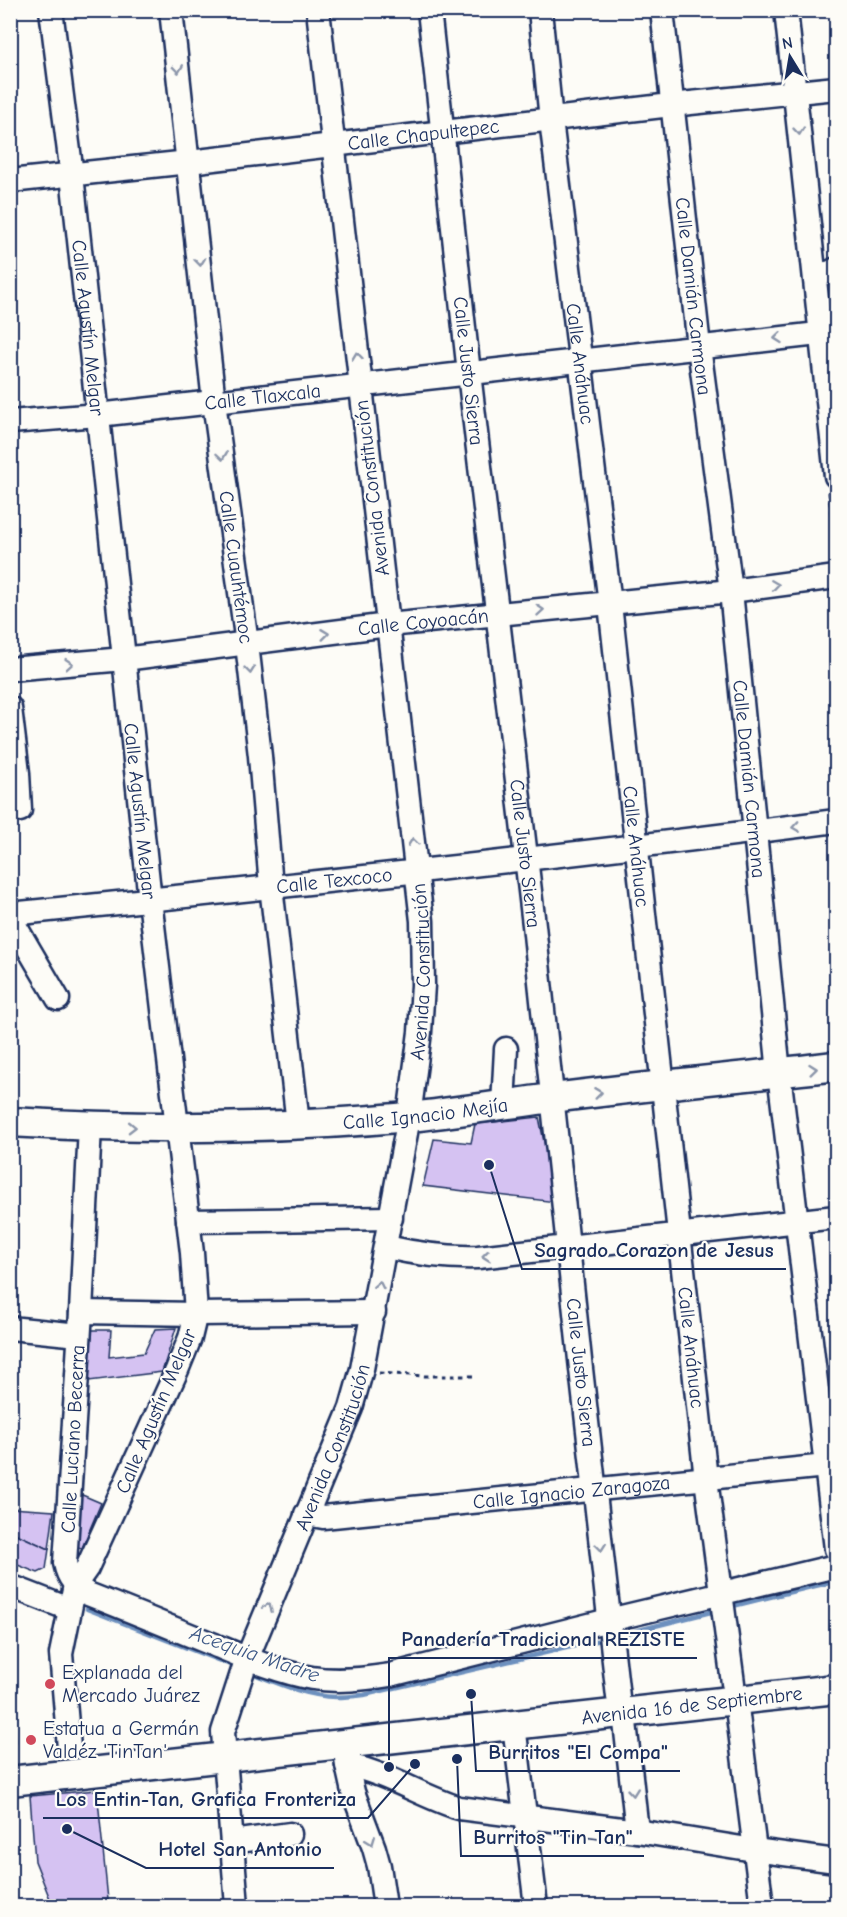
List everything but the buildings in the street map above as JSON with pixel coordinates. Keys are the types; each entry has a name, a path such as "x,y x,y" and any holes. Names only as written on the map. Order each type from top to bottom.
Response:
{"main road":[{"name":"Calle Ignacio Mejía","path":"10,1122 177,1128 410,1117 552,1098 837,1066"},
{"name":"Avenida 16 de Septiembre","path":"10,1781 223,1750 735,1691 837,1671"},
{"name":"Avenida 16 de Septiembre","path":"735,1691 837,1689"},
{"name":"Avenida 16 de Septiembre","path":"10,1763 223,1750 346,1754 621,1705"}],"street":[{"name":"Calle Agustín Melgar","path":"51,10 72,175 150,900 192,1253 196,1313 190,1338 177,1370 87,1568 75,1585"},
{"name":"Calle Cuauhtémoc","path":"171,10 214,402 260,756 271,886 298,1124"},
{"name":"Avenida Constitución","path":"237,1906 223,1750 227,1715 247,1660 351,1408 362,1369 410,1117 423,986 422,921 318,10"},
{"name":"Calle Justo Sierra","path":"429,10 469,374 527,858 610,1631 638,1831"},
{"name":"Calle Anáhuac","path":"540,10 551,120 610,604 706,1479 762,1906"},
{"name":"Calle Damián Carmona","path":"662,10 699,347 730,591 779,1073 796,1221 831,1466 837,1549"},
{"path":"786,10 815,275 828,333 837,477"},
{"name":"Calle Chapultepec","path":"10,181 837,88"},
{"path":"815,275 837,269"},
{"name":"Calle Tlaxcala","path":"10,422 98,416 828,333"},
{"name":"Calle Coyoacán","path":"10,669 124,659 388,625 610,604 837,577"},
{"path":"10,708 20,810"},
{"name":"Calle Texcoco","path":"10,916 837,822"},
{"path":"10,916 58,999"},
{"path":"503,1105 506,1049"},
{"name":"Calle Luciano Becerra","path":"75,1585 68,1575 65,1563 90,1126"},
{"path":"386,1247 449,1258 477,1257 837,1217"},
{"path":"188,1221 391,1218"},
{"path":"81,1312 374,1312"},
{"path":"10,1328 79,1335"},
{"name":"Calle Ignacio Zaragoza","path":"306,1514 324,1516 831,1466"},
{"path":"69,1748 61,1654 75,1585 88,1594 247,1660 312,1678 333,1680 390,1675 610,1631 722,1596 837,1566"},
{"path":"10,1586 69,1609"},
{"path":"514,1725 536,1906"},
{"path":"346,1754 367,1769 459,1808 638,1831 837,1861"},
{"path":"346,1754 353,1792 379,1866 385,1906"},
{"path":"232,1842 290,1834"}],"path":[{"path":"362,1369 380,1374 425,1377 473,1376"}],"waterway":[{"name":"Acequia Madre","path":"729,1607 836,1581"},
{"name":"Acequia Madre","path":"87,1609 238,1668"},
{"name":"Acequia Madre","path":"619,1635 715,1611"},
{"name":"Acequia Madre","path":"249,1672 313,1694 336,1697 354,1696 605,1639"}],"place":[{"name":"Sagrado Corazon de Jesus","path":"489,1165"},
{"name":"Explanada del Mercado Juárez","path":"50,1684"},
{"name":"Burritos \"El Compa\"","path":"471,1694"},
{"name":"Estatua a Germán Valdéz 'TinTan'","path":"31,1740"},
{"name":"Burritos \"Tin Tan\"","path":"457,1759"},
{"name":"Los Entin-Tan, Grafica Fronteriza","path":"415,1764"},
{"name":"Panadería Tradicional REZISTE","path":"389,1767"},
{"name":"Hotel San Antonio","path":"67,1829"}]}
